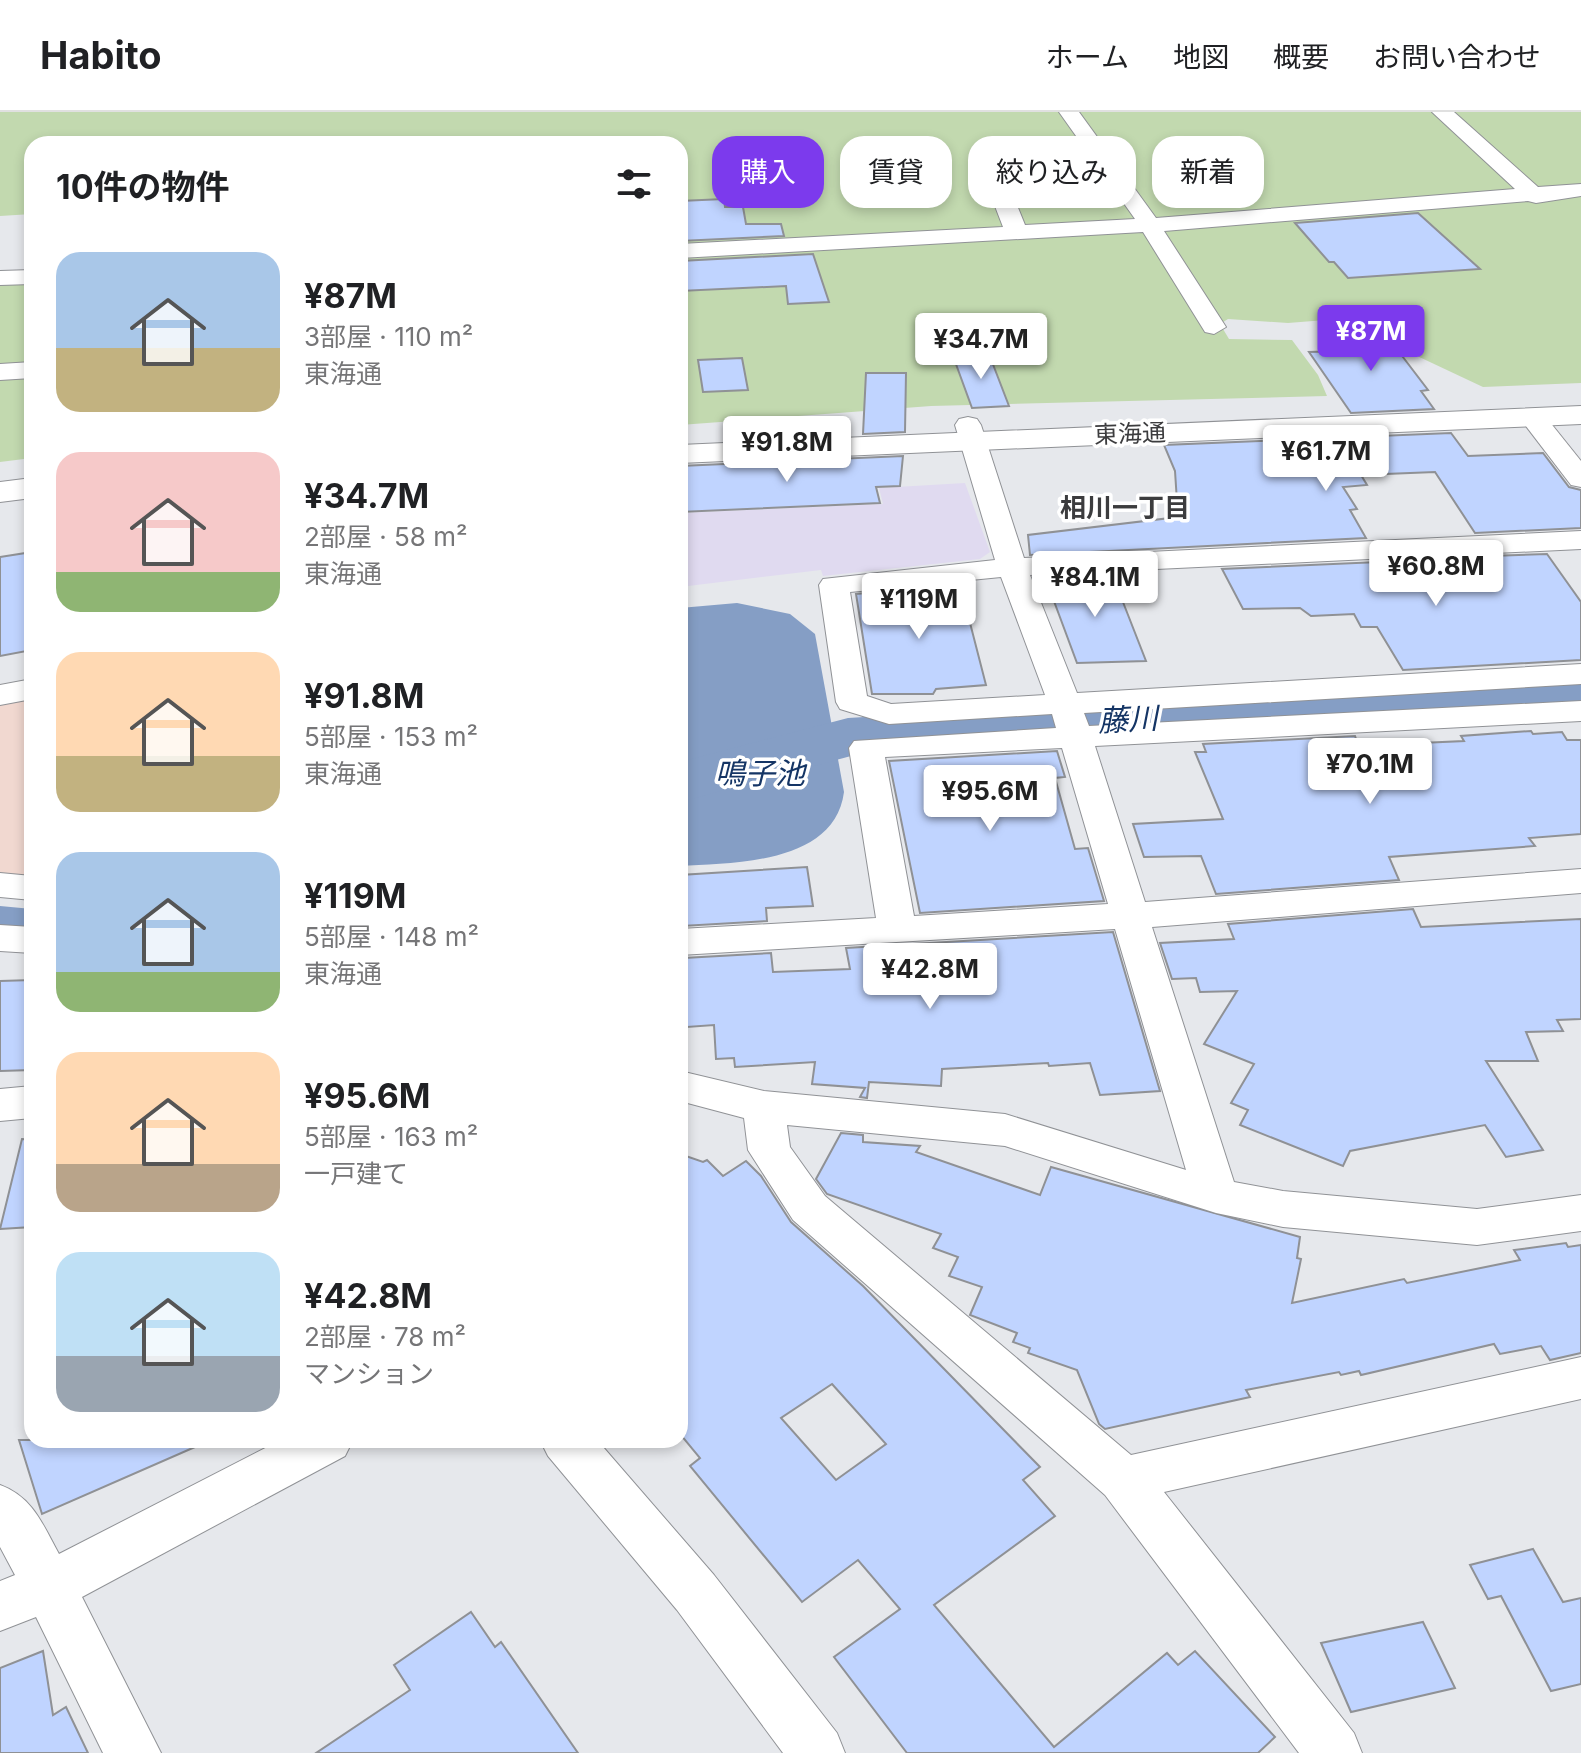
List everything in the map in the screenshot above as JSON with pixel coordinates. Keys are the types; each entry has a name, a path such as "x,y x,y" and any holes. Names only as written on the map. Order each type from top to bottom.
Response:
{"main road":[{"name":"東海通","path":"688,453 970,433 1581,397"},
{"name":"東海通","path":"688,435 970,433 1581,415"},
{"path":"0,478 24,476"},
{"path":"0,492 24,489"}],"street":[{"path":"1069,112 1087,136"},
{"path":"1442,112 1536,197"},
{"path":"688,251 1227,221 1536,197 1581,190"},
{"path":"1136,194 1227,221"},
{"path":"1136,204 1214,327"},
{"path":"1007,208 1017,234"},
{"path":"0,278 24,277"},
{"path":"0,372 24,370"},
{"path":"1532,417 1581,479"},
{"path":"970,433 1012,567 1070,721 1127,916 1216,1196"},
{"path":"1581,540 1012,567 834,585 852,702 889,714 1070,721 1581,711"},
{"path":"897,929 866,748 1070,721 1581,674"},
{"path":"0,695 24,690"},
{"path":"688,942 1127,916 1581,881"},
{"path":"0,885 24,887"},
{"path":"0,938 24,940"},
{"path":"688,1088 764,1107 1005,1130 1216,1196 1283,1209 1477,1227 1581,1213"},
{"path":"0,1105 24,1103"},
{"path":"764,1107 769,1150 809,1208 1123,1479 1334,1753"},
{"path":"1123,1479 1581,1378"},
{"path":"0,1606 49,1587 313,1448"},
{"path":"572,1448 661,1549 736,1642 817,1753"},
{"path":"0,1508 13,1521 49,1587 133,1753"}],"shaded area":[{"path":"965,483 990,552 980,559 823,576 821,570 688,586 688,513 883,504 879,488"},
{"path":"24,695 24,877 0,875 0,700"}],"green space":[{"path":"0,112 1581,112 1581,383 1483,387 1415,355 1390,351 1420,332 1411,324 1352,324 1338,319 1288,323 1228,319 1220,324 1229,339 1292,340 1318,375 1327,396 931,406 688,424 688,136 24,136 24,214 0,216"},
{"path":"24,279 24,459 0,462 0,283"}],"water":[{"name":"鳴子池","path":"737,603 790,614 815,634 844,792 837,816 822,834 802,846 753,860 688,865 688,607"},
{"path":"0,906 24,908 24,928 0,927"}],"building":[{"path":"712,200 712,208 743,208 746,224 781,224 784,236 688,241 688,201"},
{"path":"1418,213 1480,269 1348,278 1334,262 1329,262 1295,223"},
{"path":"813,254 829,302 788,304 786,286 688,291 688,261"},
{"path":"1380,327 1428,390 1421,391 1434,409 1351,413 1309,352 1343,351 1331,332 1336,330"},
{"path":"989,354 1009,406 972,408 953,356"},
{"path":"742,358 748,390 703,392 698,360"},
{"path":"866,373 906,373 905,432 863,434"},
{"path":"1451,433 1468,456 1543,453 1569,487 1581,490 1581,528 1475,533 1435,472 1361,475 1367,485 1343,487 1357,509 1350,510 1366,538 1030,555 1028,535 1178,517 1175,471 1164,445"},
{"path":"903,456 900,486 876,487 880,503 688,512 688,466"},
{"path":"24,553 24,652 0,656 0,557"},
{"path":"1547,554 1581,602 1581,660 1403,670 1377,627 1361,627 1354,614 1311,616 1300,608 1243,609 1222,569 1379,562 1387,574 1498,568 1490,556"},
{"path":"1112,574 1146,661 1077,663 1045,577"},
{"path":"960,584 986,685 936,689 933,694 872,694 856,594"},
{"path":"1531,731 1533,734 1562,732 1567,740 1581,740 1581,834 1529,838 1535,846 1389,857 1399,880 1216,894 1201,856 1144,857 1133,824 1223,819 1195,752 1206,752 1203,744 1355,736 1356,739 1373,739 1376,745 1464,741 1461,736"},
{"path":"1057,751 1065,777 1055,778 1075,849 1088,848 1104,901 920,913 889,761"},
{"path":"807,867 813,906 766,908 767,921 688,926 688,874"},
{"path":"1413,909 1421,927 1581,919 1581,1019 1557,1020 1563,1031 1526,1032 1538,1061 1486,1061 1543,1150 1506,1157 1485,1125 1350,1151 1343,1166 1240,1125 1248,1110 1231,1103 1254,1064 1204,1044 1237,991 1200,992 1196,978 1172,979 1160,943 1234,939 1228,924"},
{"path":"1113,932 1160,1091 1100,1095 1090,1063 1049,1066 1048,1063 942,1069 941,1086 869,1082 867,1098 860,1097 865,1088 812,1084 815,1062 735,1067 734,1058 716,1059 714,1025 688,1027 688,958 771,953 773,972 850,969 846,948"},
{"path":"24,980 24,1070 0,1071 0,981"},
{"path":"841,1133 863,1135 863,1142 920,1146 916,1152 1040,1195 1051,1167 1300,1237 1297,1258 1301,1259 1292,1303 1404,1279 1407,1283 1520,1260 1514,1250 1566,1243 1568,1247 1581,1245 1581,1353 1550,1360 1541,1346 1500,1354 1494,1344 1361,1375 1359,1371 1341,1375 1339,1372 1246,1390 1250,1397 1105,1429 1099,1424 1077,1370 1028,1353 1030,1348 1013,1342 1017,1333 970,1315 982,1287 949,1276 958,1257 933,1248 941,1234 827,1194 816,1179"},
{"path":"22,1139 24,1139 24,1228 0,1229"},
{"path":"688,1157 703,1162 707,1160 723,1176 746,1161 761,1176 791,1222 863,1286 1040,1467 1023,1480 1055,1516 934,1605 1054,1747 1167,1653 1178,1665 1195,1651 1275,1737 1258,1753 907,1753 834,1657 900,1609 858,1560 802,1602 690,1466 700,1458 688,1444","holes":["832,1384 886,1444 836,1480 781,1418"]},
{"path":"19,1440 24,1440 24,1448 193,1448 42,1514"},
{"path":"1533,1549 1563,1602 1581,1598 1581,1684 1551,1691 1501,1596 1488,1599 1470,1565"},
{"path":"471,1612 495,1647 501,1642 578,1753 316,1753 410,1690 394,1665"},
{"path":"1423,1622 1455,1688 1351,1712 1321,1643"},
{"path":"43,1651 53,1715 66,1707 88,1753 0,1753 0,1668"}],"waterway":[{"name":"藤川","path":"688,780 848,737 1581,693"}],"district":[{"name":"相川一丁目","path":"1125,508"}]}
